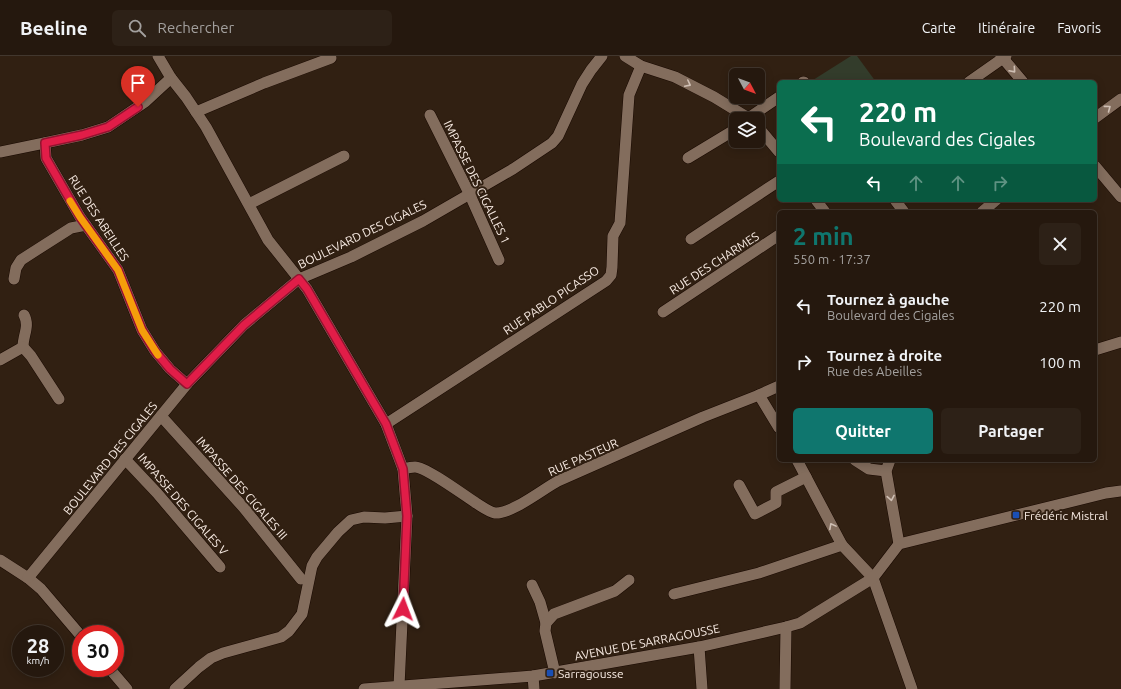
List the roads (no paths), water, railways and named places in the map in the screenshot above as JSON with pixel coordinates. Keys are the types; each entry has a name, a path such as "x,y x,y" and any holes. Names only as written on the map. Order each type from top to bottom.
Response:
{"street":[{"path":"158,56 171,78 206,127 268,240 307,289 386,424 403,469 407,516 399,686"},
{"name":"BOULEVARD DES CIGALES","path":"28,578 187,384 244,325 299,279 358,253 423,221 470,195 552,144 558,136 582,84 602,56"},
{"path":"625,56 641,66 675,77 739,112"},
{"path":"972,80 1003,57 1022,80"},
{"path":"196,112 264,83 331,58"},
{"name":"RUE PABLO PICASSO","path":"386,424 600,286 611,275 613,236 620,222 629,95 641,66"},
{"path":"0,152 82,135 108,127 146,102 171,78"},
{"path":"758,112 777,98"},
{"path":"1097,116 1121,98"},
{"name":"IMPASSE DES CIGALLES 1","path":"430,115 470,195 499,260"},
{"path":"688,158 729,133"},
{"path":"765,135 777,150"},
{"name":"RUE DES ABEILLES","path":"45,143 46,158 86,225 118,270 142,330 155,351 170,369 187,384"},
{"path":"249,204 344,156"},
{"path":"1097,168 1121,198"},
{"path":"691,239 777,183"},
{"path":"984,210 994,202"},
{"path":"14,279 16,268 21,260 71,228 86,225"},
{"name":"RUE DES CHARMES","path":"663,312 777,236"},
{"path":"24,315 27,320 27,326 23,338 23,347 31,356 59,399"},
{"path":"1097,349 1121,342"},
{"path":"0,360 23,347"},
{"name":"RUE PASTEUR","path":"403,469 416,467 443,481 484,508 496,513 509,510 524,503 545,488 558,482 703,417 777,387"},
{"path":"759,395 777,425"},
{"name":"IMPASSE DES CIGALES III","path":"161,416 244,508 301,579"},
{"name":"IMPASSE DES CIGALES V","path":"125,459 162,498 220,567"},
{"path":"798,462 842,545 873,578 912,689"},
{"path":"858,462 869,469 886,471"},
{"path":"889,462 886,471 899,544"},
{"path":"739,485 755,514 776,503 776,492 806,477"},
{"path":"873,578 899,544 1121,491"},
{"path":"175,689 211,658 223,653 281,637 289,631 302,614 312,566 338,532 351,520 364,517 385,518 407,516"},
{"path":"674,594 759,573 842,545"},
{"path":"0,560 28,578 41,589 72,625"},
{"name":"AVENUE DE SARRAGOUSSE","path":"364,689 533,676 699,647 800,623 873,578"},
{"path":"546,623 554,614 615,590 629,580"},
{"path":"532,585 540,602 546,623 545,631 555,673"},
{"path":"785,689 786,626"},
{"path":"699,647 702,689"},
{"path":"533,676 534,689"},
{"path":"116,677 127,689"}],"place":[{"name":"Frédéric Mistral","path":"1016,515"},
{"name":"Sarragousse","path":"550,673"}]}
